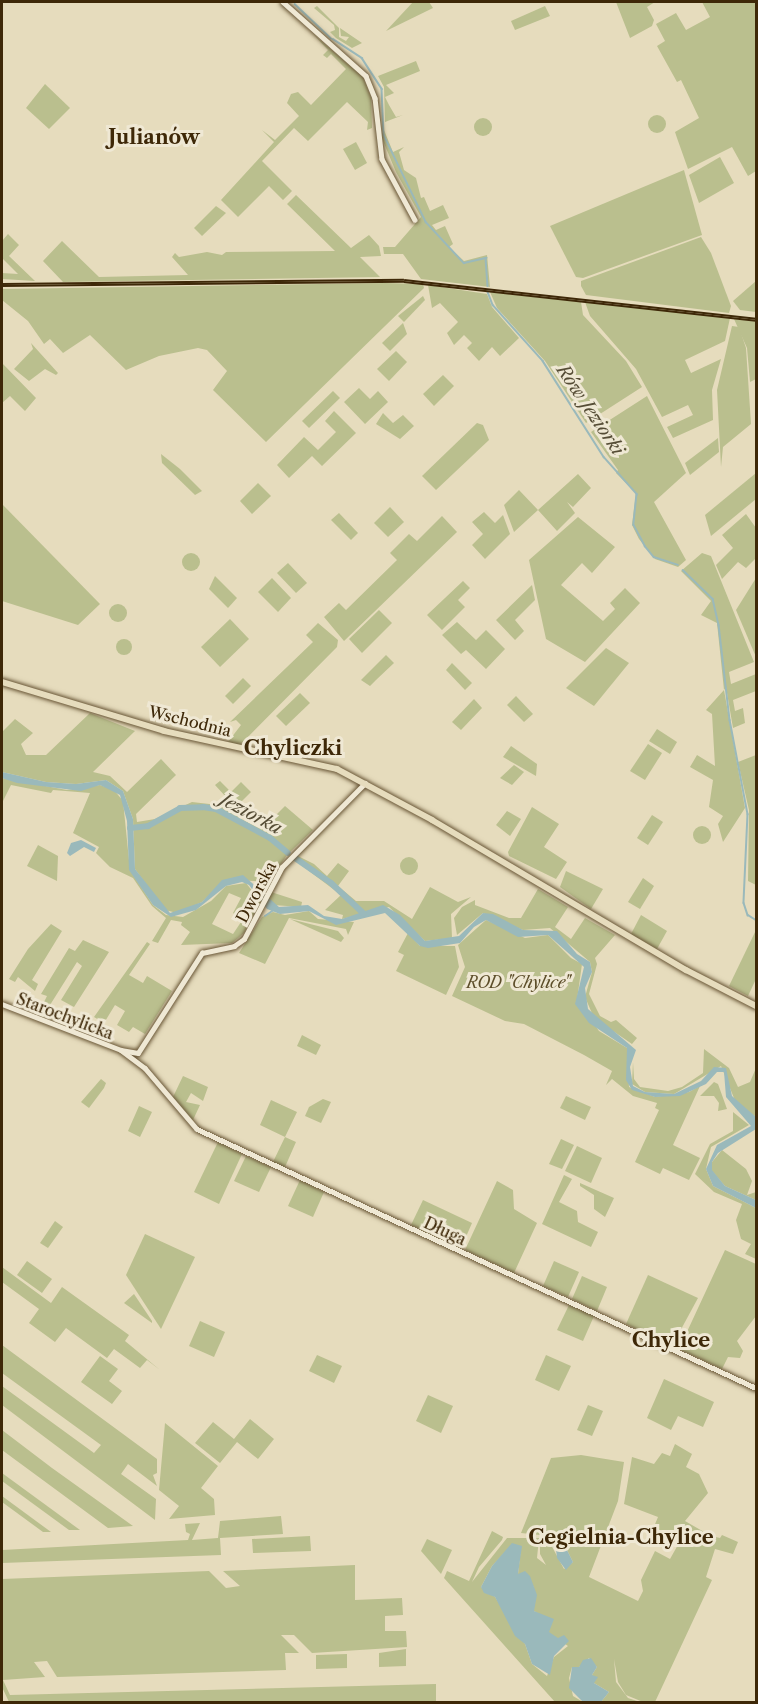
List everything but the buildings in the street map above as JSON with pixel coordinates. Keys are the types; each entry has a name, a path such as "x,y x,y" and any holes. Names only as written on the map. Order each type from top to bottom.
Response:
{"main road":[{"name":"Wschodnia","path":"2,682 186,736 328,766 364,783 500,858 673,963 756,1005"}],"street":[{"path":"283,2 366,76 375,98 382,159 415,220"},
{"name":"Dworska","path":"135,1056 200,955 205,950 239,944 290,856 364,783"},
{"name":"Starochylicka","path":"2,1004 135,1056"},
{"name":"Długa","path":"135,1056 197,1129 756,1388"}],"green space":[{"path":"413,2 429,2 433,8 386,31"},
{"path":"616,2 655,2 647,7 654,20 652,26 630,38"},
{"path":"702,2 756,2 756,171 748,176 732,147 688,169 675,132 699,118 681,80 677,82 657,46 665,41 656,24 676,13 686,30 710,17"},
{"path":"317,6 339,28 339,37 346,41 349,37 341,36 340,28 362,43 352,48 336,38 330,32 335,30 334,25 314,8"},
{"path":"545,6 550,16 515,30 511,21"},
{"path":"313,34 363,77 371,97 372,128 367,130 368,122 347,102 308,141 294,128 262,161 292,191 283,200 269,186 238,217 221,200 274,142 262,130 275,140 299,116 287,103 291,94 298,92 311,105 346,69 331,54 327,58 323,55 328,50"},
{"path":"416,61 420,71 386,85 394,93 385,97 389,105 396,117 403,115 385,122 384,87 378,76"},
{"path":"45,84 70,108 49,129 26,108"},
{"path":"653,115 661,115 666,120 664,131 653,133 648,128 648,120"},
{"path":"479,118 487,118 492,123 490,134 479,136 474,131 474,123"},
{"path":"384,130 393,152 404,147 399,152 404,170 416,178 421,198 424,197 430,211 443,205 449,218 432,225 436,230 445,226 453,244 449,247 464,261 487,255 490,287 421,279 403,254 384,254 383,247 395,247 421,217 396,172 381,136"},
{"path":"356,142 367,163 355,170 343,149"},
{"path":"720,157 734,183 699,203 689,175"},
{"path":"684,170 702,235 583,278 576,277 550,226"},
{"path":"296,195 351,248 369,235 379,246 381,256 360,257 380,277 63,282 43,261 62,241 99,277 188,275 172,257 175,253 179,257 207,252 222,255 226,252 335,251 287,204"},
{"path":"216,206 226,213 202,236 194,228"},
{"path":"8,234 19,245 9,256 35,281 2,279 2,273 18,274 2,258 2,241"},
{"path":"701,237 711,253 731,306 729,313 586,295 581,286 581,281"},
{"path":"756,281 756,312 740,310 733,301"},
{"path":"423,284 424,288 266,442 213,390 227,371 207,350 198,348 159,356 126,370 90,335 63,353 50,339 44,344 28,321 2,300 2,289"},
{"path":"428,285 487,294 492,307 519,338 500,356 492,347 479,361 467,348 472,343 464,335 454,345 447,333 458,322 440,303 432,308"},
{"path":"490,292 581,302 583,315 626,361 642,387 586,423 545,361 497,308"},
{"path":"423,296 425,300 404,322 398,316"},
{"path":"585,302 730,318 725,341 685,360 691,373 721,359 712,390 713,420 673,438 667,427 693,415 688,405 662,417 636,369 590,316"},
{"path":"734,319 756,321 756,379 750,382 747,348"},
{"path":"403,323 407,334 390,351 382,343"},
{"path":"732,326 739,327 746,348 751,424 723,447 721,467 717,390"},
{"path":"31,343 58,373 56,375 45,369 29,381 14,369 33,349"},
{"path":"396,351 407,362 389,381 377,369"},
{"path":"2,363 36,398 25,411 10,396 2,403"},
{"path":"443,375 454,386 434,406 423,394"},
{"path":"359,388 370,399 378,391 388,402 365,424 344,402"},
{"path":"333,391 340,398 309,428 302,421"},
{"path":"647,396 686,473 654,502 686,560 678,567 655,559 639,539 632,525 636,493 616,473 618,470 591,432"},
{"path":"334,411 356,433 322,466 312,456 289,478 277,465 304,437 318,450 336,432 325,421"},
{"path":"383,413 393,423 403,415 414,426 400,439 376,424"},
{"path":"477,423 483,425 489,440 436,490 422,476"},
{"path":"718,438 719,452 690,475 685,463"},
{"path":"161,454 202,491 195,495 162,463"},
{"path":"756,473 756,499 711,536 705,515"},
{"path":"578,474 591,488 573,507 567,502 575,513 557,531 538,510"},
{"path":"258,483 271,496 252,514 240,501"},
{"path":"519,490 538,510 514,532 504,505"},
{"path":"2,504 100,604 78,625 2,601"},
{"path":"390,507 404,522 388,537 374,523"},
{"path":"484,512 495,523 503,515 510,534 485,559 472,545 483,534 472,522"},
{"path":"339,513 358,533 351,540 331,520"},
{"path":"746,514 756,528 756,558 746,568 738,562 722,579 716,565 733,548 722,535"},
{"path":"442,516 457,532 344,641 324,617 339,603 346,610 397,560 390,553 409,534 417,541"},
{"path":"578,517 615,547 592,573 582,563 561,585 603,621 615,609 610,603 625,588 640,603 585,662 546,639 529,560"},
{"path":"191,553 197,556 200,562 197,568 191,571 185,568 182,562 185,556"},
{"path":"702,553 711,556 754,662 729,672 731,684 756,674 756,691 733,700 735,711 743,708 745,723 733,728 726,687 724,690 717,623 701,615 711,601 681,571"},
{"path":"288,563 307,583 296,593 277,573"},
{"path":"215,576 237,598 228,608 209,589"},
{"path":"272,578 291,598 278,612 258,592"},
{"path":"756,578 756,657 736,610"},
{"path":"463,581 470,588 458,600 465,607 442,630 427,615"},
{"path":"532,585 535,600 515,620 524,631 515,640 496,620"},
{"path":"118,604 124,607 127,613 124,619 118,622 112,619 109,613 112,607"},
{"path":"379,610 392,623 362,653 349,639"},
{"path":"230,619 249,639 220,667 201,647"},
{"path":"457,622 476,640 486,630 505,649 486,669 466,650 461,654 442,635"},
{"path":"318,623 338,640 337,647 240,745 228,742 241,725 236,720 230,722 313,642 306,635"},
{"path":"121,639 127,639 132,647 130,653 121,655 116,650 116,644"},
{"path":"606,648 629,663 594,706 566,688"},
{"path":"386,655 394,663 370,686 361,680"},
{"path":"452,663 472,683 465,690 446,670"},
{"path":"243,678 251,686 233,704 225,696"},
{"path":"724,690 745,808 723,842 718,824 723,816 709,807 713,780 690,767 697,755 715,766 712,714 706,710"},
{"path":"300,693 310,703 286,726 276,716"},
{"path":"516,696 533,714 524,722 507,705"},
{"path":"474,699 482,708 461,730 452,722"},
{"path":"90,713 135,731 93,772 110,776 127,792 161,759 176,775 136,814 137,822 155,819 192,802 218,805 226,797 215,785 220,781 231,792 241,782 251,792 231,812 243,820 262,829 285,806 313,830 287,855 262,892 255,881 225,880 202,902 177,913 165,910 135,869 133,819 123,791 106,780 76,784 46,782 2,772 2,732 15,719 33,733 21,744 26,755 46,755"},
{"path":"657,729 677,742 670,754 649,741"},
{"path":"648,744 662,753 645,780 630,771"},
{"path":"511,746 537,764 536,776 503,757"},
{"path":"756,755 756,885 748,881 749,810 738,762"},
{"path":"514,765 524,772 512,785 500,778"},
{"path":"2,778 67,790 100,785 114,790 123,801 130,870 153,905 166,915 183,917 211,901 226,886 246,883 261,902 244,933 232,943 181,945 190,932 181,925 182,922 171,920 158,943 152,941 166,918 152,906 133,878 110,867 96,853 99,847 73,833 90,793 53,790 51,793 11,785 2,803","holes":["229,893 241,898 233,913 243,919 233,934 212,924"]},
{"path":"532,807 559,824 544,847 567,862 556,879 509,856 508,852"},
{"path":"507,811 521,819 510,836 496,825"},
{"path":"652,815 663,822 648,845 637,838"},
{"path":"702,826 708,829 711,835 708,841 702,844 696,841 693,835 696,829"},
{"path":"38,845 58,856 57,881 27,866"},
{"path":"296,855 314,864 327,876 338,863 349,871 338,886 356,901 384,901 412,919 430,887 458,902 471,897 451,914 452,938 425,941 389,907 342,919 343,915 325,910 341,895 293,859"},
{"path":"409,857 415,860 418,866 415,872 409,875 403,872 400,866 403,860"},
{"path":"566,871 603,889 591,909 560,887"},
{"path":"643,878 654,886 640,909 628,902"},
{"path":"538,889 568,907 555,927 571,939 585,918 615,935 595,958 597,964 589,994 600,1016 611,1022 616,1020 637,1038 632,1044 594,1018 585,997 592,972 590,962 550,928 523,930 483,913 457,935 454,918 462,907 475,900 475,905 509,918 521,918"},
{"path":"271,892 302,902 301,907 273,905 267,900"},
{"path":"309,911 318,919 354,922 348,935 346,929 289,918 265,964 239,953 262,917 273,912 285,915"},
{"path":"641,915 667,931 657,949 631,934"},
{"path":"290,919 338,931 344,938 341,942"},
{"name":"ROD \"Chylice\"","path":"486,920 525,938 548,935 571,958 582,964 577,1000 599,1031 627,1048 629,1087 655,1097 689,1092 700,1086 673,1145 700,1158 689,1180 663,1168 660,1174 635,1162 659,1110 655,1108 657,1103 633,1096 612,1079 606,1085 612,1071 584,1055 524,1024 505,1021 452,996 465,967 458,945"},
{"path":"51,924 62,931 32,980 38,984 35,991 18,977 15,982 9,979 28,949"},
{"path":"756,930 756,979 748,996 729,986"},
{"path":"408,933 420,946 455,946 459,967 446,995 396,971 404,955 398,952"},
{"path":"83,940 109,952 74,1007 61,1000 82,966 77,962 50,1005 44,1002 47,996 41,994 69,948 75,951"},
{"path":"147,942 150,944 129,975 143,983 147,976 172,991 145,1034 133,1027 129,1032 117,1025 125,1011 115,1005 104,1023 94,1017"},
{"path":"302,1035 321,1045 316,1055 297,1046"},
{"path":"704,1049 729,1068 738,1087 750,1082 756,1068 756,1117 736,1103 721,1066 674,1094 645,1092 632,1084 633,1062 634,1079 640,1087 668,1091 682,1087 703,1073"},
{"path":"183,1076 208,1087 203,1101 191,1093 186,1102 200,1105 193,1120 173,1097"},
{"path":"101,1079 106,1083 104,1088 89,1108 81,1102"},
{"path":"714,1082 718,1084 727,1109 718,1111 719,1103 714,1096 700,1096"},
{"path":"566,1096 591,1107 585,1120 560,1108"},
{"path":"323,1099 331,1102 321,1123 305,1116 309,1107"},
{"path":"271,1100 297,1112 285,1137 260,1125"},
{"path":"139,1106 152,1112 140,1137 128,1131"},
{"path":"733,1112 749,1125 711,1147 706,1169 713,1186 756,1208 756,1259 745,1254 751,1244 741,1239 736,1220 742,1204 714,1192 695,1174 710,1144 733,1131"},
{"path":"285,1137 296,1142 285,1167 273,1162"},
{"path":"561,1139 574,1145 562,1169 549,1164"},
{"path":"218,1142 242,1154 219,1204 194,1192"},
{"path":"577,1146 602,1158 591,1183 565,1171"},
{"path":"722,1150 746,1169 752,1181 747,1195 756,1192 756,1200 725,1186 712,1171 712,1162"},
{"path":"246,1156 271,1167 259,1192 234,1181"},
{"path":"564,1175 572,1179 559,1202 577,1211 578,1222 598,1232 591,1247 542,1224"},
{"path":"300,1180 324,1192 313,1217 288,1206"},
{"path":"497,1181 513,1190 514,1209 537,1223 514,1273 465,1250"},
{"path":"580,1183 614,1198 605,1217 594,1209 594,1195 580,1186"},
{"path":"423,1200 472,1223 461,1248 411,1225"},
{"path":"55,1221 63,1227 48,1248 40,1243"},
{"path":"145,1234 195,1257 161,1329 126,1275"},
{"path":"725,1250 756,1264 756,1316 737,1341 743,1351 740,1358 728,1357 722,1369 679,1349"},
{"path":"27,1261 52,1279 42,1293 17,1275"},
{"path":"554,1261 579,1272 568,1297 543,1286"},
{"path":"2,1267 51,1303 62,1287 129,1335 125,1341 160,1370 147,1360 140,1368 114,1349 107,1358 66,1328 55,1342 29,1323 39,1309 2,1282"},
{"path":"648,1275 698,1298 672,1346 626,1324"},
{"path":"582,1276 607,1287 597,1311 572,1299"},
{"path":"134,1294 152,1321 152,1323 124,1303"},
{"path":"569,1305 594,1316 583,1341 557,1330"},
{"path":"200,1321 225,1332 214,1357 189,1346"},
{"path":"2,1345 157,1459 157,1473 153,1475 157,1486 128,1464 121,1474 156,1499 155,1520 2,1405 2,1386 94,1453 101,1445 2,1373"},
{"path":"317,1355 342,1366 334,1383 309,1371"},
{"path":"546,1355 571,1366 559,1391 535,1380"},
{"path":"100,1356 118,1369 109,1381 122,1391 112,1404 81,1382"},
{"path":"664,1379 714,1402 703,1427 678,1416 671,1430 647,1418"},
{"path":"428,1395 453,1406 441,1433 416,1421"},
{"path":"588,1405 603,1411 592,1436 577,1430"},
{"path":"250,1419 274,1439 258,1459 237,1442 220,1463 195,1443 213,1422 234,1439"},
{"path":"165,1423 218,1466 201,1488 214,1499 215,1515 169,1519 179,1506 159,1490"},
{"path":"2,1430 133,1526 108,1528 2,1450"},
{"path":"675,1444 692,1454 686,1467 699,1474 708,1493 685,1521 711,1536 720,1538 722,1535 738,1542 733,1554 715,1549 706,1577 712,1580 655,1702 643,1702 626,1695 618,1682 614,1659 616,1682 628,1698 640,1702 601,1702 609,1692 594,1683 592,1675 597,1667 589,1658 579,1667 572,1667 569,1678 573,1696 583,1702 555,1702 444,1578 447,1571 469,1581 492,1531 503,1537 502,1540 479,1567 472,1582 507,1538 539,1538 537,1558 546,1565 540,1554 540,1535 521,1533 551,1458 581,1455 624,1462 618,1501 589,1577 638,1601 643,1591 641,1580 655,1551 670,1559 679,1543 653,1529 658,1517 624,1504 632,1457 654,1464 662,1453 670,1456","holes":["559,1530 566,1533 566,1548 573,1562 564,1569 550,1543","509,1548 521,1548 518,1574 534,1587 534,1611 546,1618 549,1633 568,1646 554,1657 547,1676 532,1664 525,1644 495,1597 481,1587 492,1566"]},
{"path":"2,1473 80,1530 69,1530 2,1481"},
{"path":"2,1496 51,1532 43,1532 2,1502"},
{"path":"281,1516 283,1534 220,1538 221,1555 2,1563 2,1550 188,1540 190,1534 186,1532 185,1524 200,1523 192,1540 218,1538 220,1521"},
{"path":"310,1536 311,1551 253,1553 252,1539"},
{"path":"427,1539 452,1550 441,1574 421,1551"},
{"path":"355,1565 355,1600 402,1598 403,1615 385,1616 385,1631 406,1631 407,1647 312,1653 294,1635 281,1635 299,1653 285,1653 286,1670 57,1677 47,1661 34,1662 45,1677 3,1680 10,1695 474,1683 436,1684 436,1702 9,1702 2,1687 2,1579 209,1571 226,1588 240,1586 223,1571"},
{"path":"406,1649 406,1666 379,1667 379,1653"},
{"path":"347,1654 347,1668 316,1669 316,1655"}],"water":[{"path":"2,772 46,782 76,784 106,780 123,791 133,819 135,869 170,913 202,902 222,880 243,875 279,907 308,905 324,916 342,919 383,905 400,915 425,941 459,936 483,913 493,914 523,930 557,931 577,954 590,962 592,972 585,988 588,1009 636,1050 630,1067 633,1086 645,1092 674,1094 701,1081 714,1067 726,1068 732,1096 756,1117 756,1129 718,1153 712,1162 712,1170 725,1186 756,1200 756,1208 713,1186 706,1169 717,1145 751,1126 726,1097 724,1072 717,1072 706,1084 680,1096 655,1097 632,1090 626,1080 627,1048 589,1023 575,1004 584,967 548,935 518,937 486,920 474,927 460,943 428,948 420,946 385,913 336,925 309,911 280,914 267,909 249,885 242,882 226,886 196,910 171,917 153,905 129,870 127,821 120,795 100,785 81,791 17,783 2,778"},
{"path":"81,840 96,848 94,852 84,847 70,856 67,853 71,843"},
{"path":"559,1530 566,1533 566,1548 573,1562 566,1570 557,1558 556,1549 550,1545"},
{"path":"512,1543 522,1546 518,1574 525,1571 530,1576 537,1595 534,1611 554,1619 549,1632 558,1638 564,1635 569,1641 554,1656 550,1675 532,1664 525,1644 515,1636 495,1597 484,1593 481,1587 492,1566"},
{"path":"591,1658 597,1667 592,1675 598,1677 594,1683 609,1692 601,1702 583,1702 569,1688 572,1667 579,1667 583,1660"}],"waterway":[{"name":"Rów Jeziorki","path":"295,4 331,38"},
{"name":"Rów Jeziorki","path":"333,39 362,58 382,89 384,135 426,222 464,263 486,258 488,286"},
{"name":"Rów Jeziorki","path":"488,292 493,305 543,361 604,457 637,494 634,525 645,546 654,557 678,565"},
{"name":"Rów Jeziorki","path":"683,570 713,599 719,625 730,720 748,814 744,903 748,915 756,920"},
{"name":"Jeziorka","path":"130,828 148,826 180,808 216,809 270,838 288,853"},
{"name":"Jeziorka","path":"295,858 331,883 364,914"},
{"path":"265,916 274,910"}],"railway":[{"path":"2,285 404,281 756,320"}],"district":[{"name":"Julianów","path":"154,137"},
{"name":"Chyliczki","path":"293,748"},
{"name":"Chylice","path":"671,1340"},
{"name":"Cegielnia-Chylice","path":"621,1537"}]}
